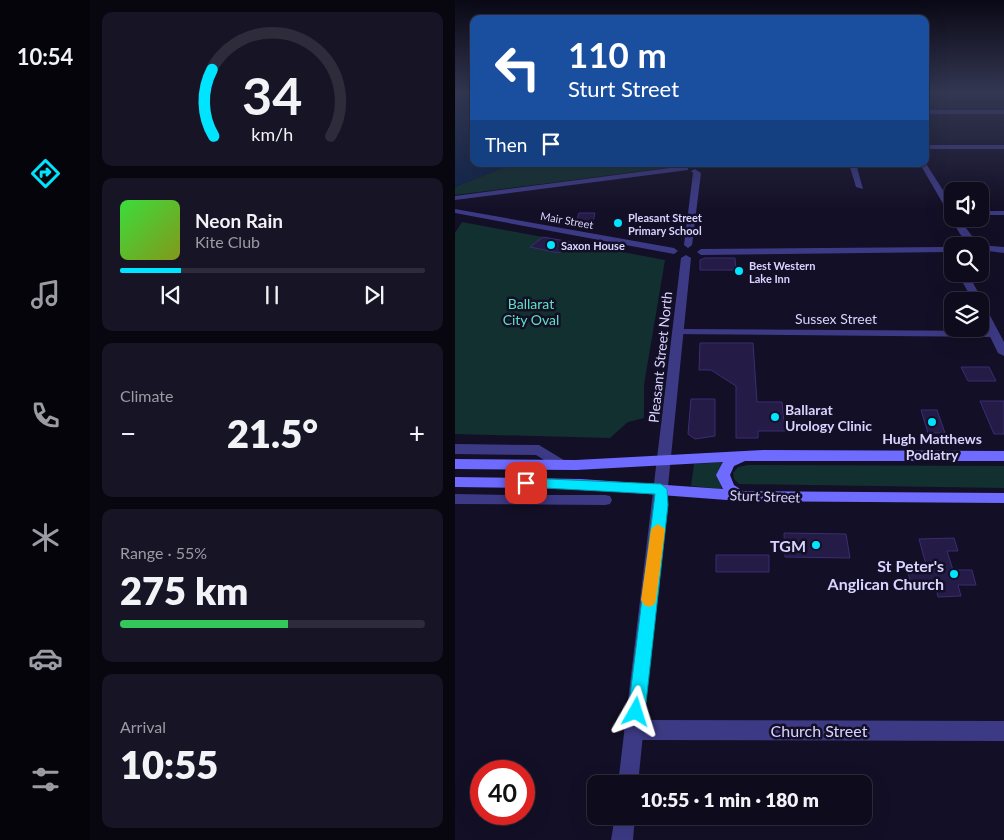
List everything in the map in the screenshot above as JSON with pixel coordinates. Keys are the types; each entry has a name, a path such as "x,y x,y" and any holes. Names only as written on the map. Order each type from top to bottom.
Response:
{"main road":[{"path":"740,496 729,488 723,475 729,464 744,455"},
{"path":"455,464 562,465 744,455 1004,456"},
{"name":"Sturt Street","path":"455,482 661,489 740,496 1004,498"}],"street":[{"path":"929,147 1004,147"},
{"path":"455,198 694,167 697,173 688,245"},
{"path":"853,167 860,187"},
{"path":"926,167 944,199"},
{"name":"Mair Street","path":"455,211 674,251"},
{"path":"989,213 1004,213"},
{"path":"960,227 968,237"},
{"path":"963,232 963,237"},
{"path":"701,252 698,247 688,245 679,247 674,251 676,256 686,258 697,256 701,252 908,251 944,254"},
{"path":"989,250 1004,251"},
{"name":"Pleasant Street North","path":"629,775 661,505 661,489 686,258"},
{"path":"968,282 974,292"},
{"path":"989,324 1004,353"},
{"name":"Sussex Street","path":"677,332 994,334"},
{"path":"455,449 539,450 562,465"},
{"path":"511,500 526,483"},
{"path":"455,500 605,500"},
{"name":"Church Street","path":"634,730 1004,730"},
{"path":"622,840 624,825"}],"green space":[{"path":"505,167 674,167 455,195 455,187"},
{"name":"Ballarat City Oval","path":"462,222 665,260 644,385 644,418 628,422 610,438 455,434 455,233"},
{"path":"725,462 718,478 722,489 691,486 694,464"},
{"path":"748,465 1004,466 1004,488 739,484 734,479 733,473 738,467"}],"water":[{"path":"455,131 470,131 470,167 505,167 455,187"}],"building":[{"path":"579,213 595,213 593,222 576,222"},
{"name":"Saxon House","path":"543,237 571,242 559,253 530,247"},
{"path":"705,258 735,258 736,270 700,270 700,260"},
{"path":"700,343 753,343 757,402 782,402 785,431 758,431 758,438 736,438 736,386 711,370 699,370"},
{"path":"961,367 989,367 996,381 968,381"},
{"path":"691,399 715,399 715,436 695,439 688,434"},
{"path":"980,401 1004,401 1004,434 994,434"},
{"name":"Hugh Matthews Podiatry","path":"921,410 937,410 945,433 928,433"},
{"name":"TGM","path":"784,533 846,534 850,558 785,557"},
{"path":"954,538 958,551 947,551 953,570 972,570 976,585 958,585 961,596 938,597 935,584 911,585 907,568 927,568 919,539"},
{"path":"716,555 769,555 769,572 716,572"}],"slow traffic":[{"path":"649,600 658,529"}],"place":[{"name":"Pleasant Street Primary School","path":"618,223"},
{"name":"Saxon House","path":"551,245"},
{"name":"Best Western Lake Inn","path":"739,271"},
{"name":"Ballarat Urology Clinic","path":"775,417"},
{"name":"Hugh Matthews Podiatry","path":"932,422"},
{"name":"TGM","path":"816,545"},
{"name":"St Peter's Anglican Church","path":"954,574"}],"route":[{"path":"526,483 661,489 661,505 636,712"}]}
